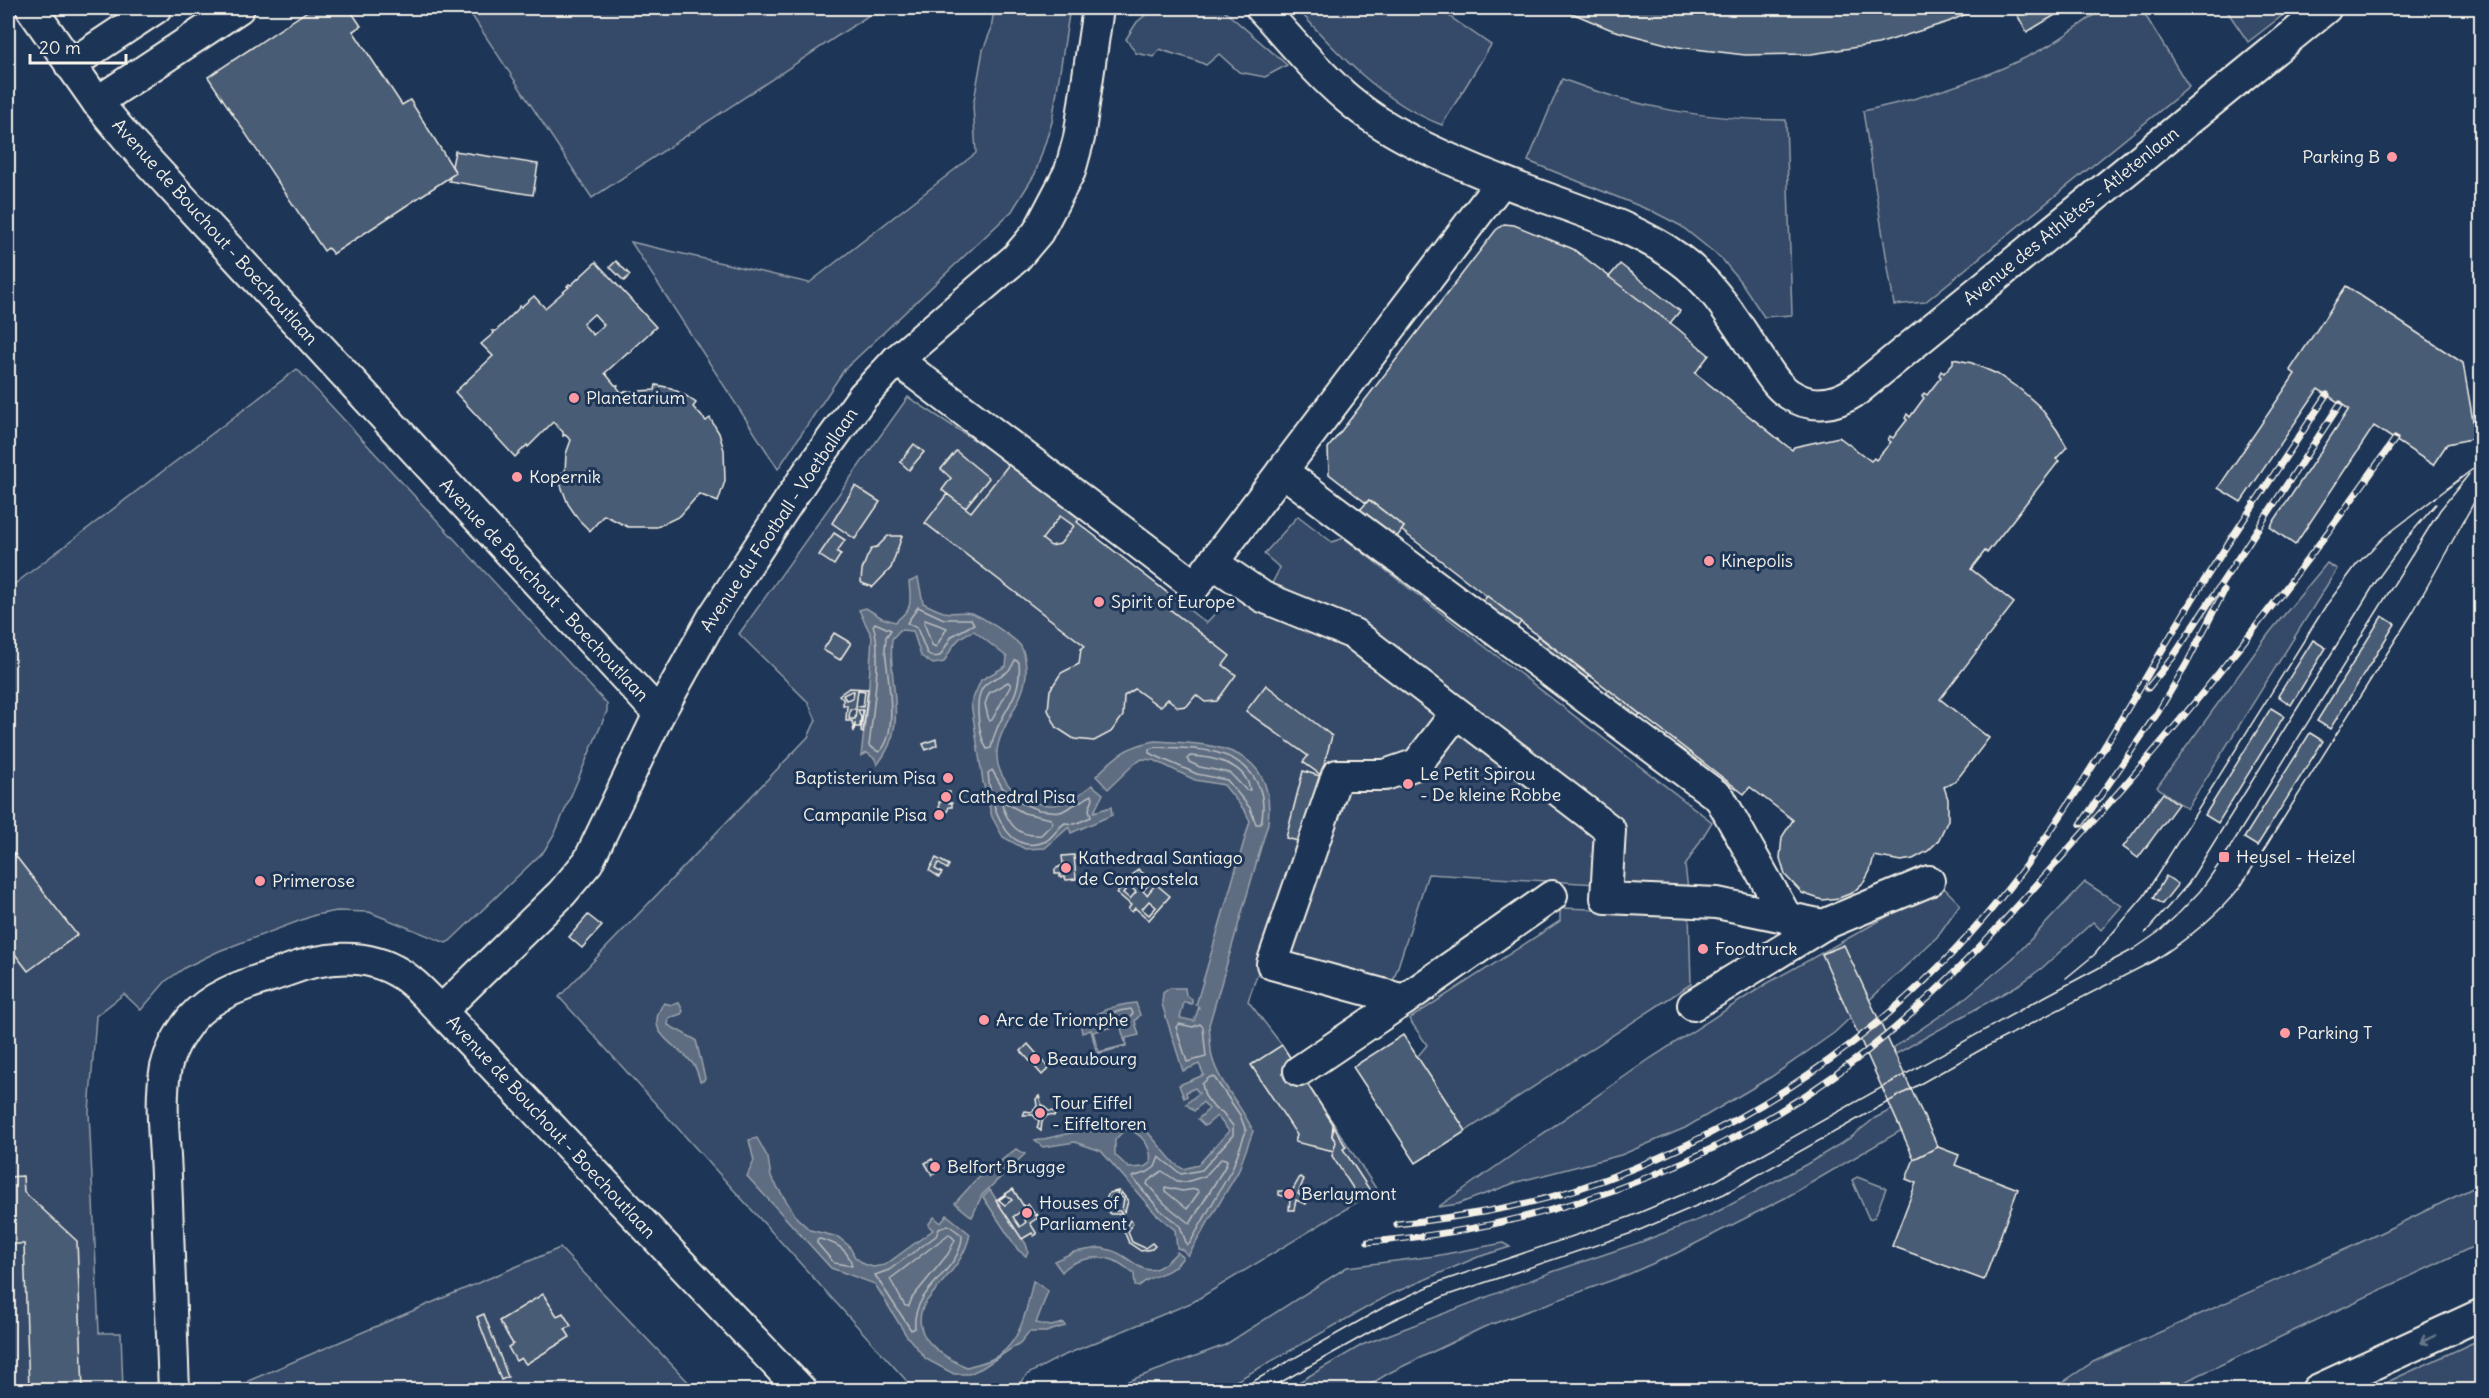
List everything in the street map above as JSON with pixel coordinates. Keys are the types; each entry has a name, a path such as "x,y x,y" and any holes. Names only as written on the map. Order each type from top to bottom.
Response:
{"street":[{"name":"Avenue de Bouchout - Boechoutlaan","path":"31,8 97,102 131,143 659,714 588,862 562,893 441,1011 801,1390"},
{"path":"70,65 156,8"},
{"path":"97,102 239,8"},
{"name":"Avenue du Football - Voetballaan","path":"659,714 721,603 808,472 863,396 897,360 1016,258 1038,232 1070,171 1079,138 1098,8"},
{"path":"897,360 1195,586 1502,181 1409,139 1348,100 1261,8"},
{"name":"Avenue des Athlètes - Atletenlaan","path":"1502,181 1631,232 1677,257 1698,273 1715,293 1779,386 1796,399 1806,403 1827,404 1856,391 2326,8"},
{"path":"1282,471 1720,798 1787,918"},
{"path":"1213,563 1263,597 1354,634 1610,830 1606,898 1717,903 1822,925"},
{"path":"1404,1000 1272,964 1337,775 1385,775 1417,764 1456,713"},
{"path":"1693,1005 1822,925 1929,881"},
{"path":"1299,1071 1552,896"},
{"path":"174,1390 165,1085 166,1068 181,1034 205,1005 225,993 303,964 326,959 350,958 388,966 404,975 441,1011"},
{"path":"2317,1390 2481,1314"}],"shaded area":[{"path":"467,8 880,8 592,198"},
{"path":"994,8 1070,8 1052,122 1035,174 1012,211 844,370 778,469 631,242 809,283 976,153 973,106 983,50 991,30"},
{"path":"1154,8 1221,8 1287,65 1265,77 1239,72 1219,54 1206,65 1160,49 1154,57 1136,53 1126,39 1137,22"},
{"path":"1297,8 1437,8 1491,45 1442,125 1400,104 1363,76 1328,43"},
{"path":"2105,8 2141,8 2189,87 1925,302 1894,305 1863,111 1935,93 2004,68 2048,46"},
{"path":"2225,8 2292,8 2248,42"},
{"path":"1562,79 1617,98 1672,110 1728,118 1786,120 1792,315 1764,317 1722,259 1681,226 1654,212 1528,161"},
{"name":"Primerose","path":"297,369 607,704 607,711 556,831 544,851 450,941 446,943 369,912 337,911 315,915 219,951 186,967 166,981 141,1010 124,994 96,1016 89,1112 99,1333 121,1333 123,1390 8,1390 8,589"},
{"path":"908,397 1010,463 1077,522 1206,623 1235,593 1350,640 1446,716 1414,758 1326,766 1318,784 1374,790 1459,725 1596,832 1597,884 1428,874 1391,988 1264,955 1248,1001 1282,1045 1377,1190 1193,1302 1060,1357 1028,1374 1013,1390 915,1390 559,997 808,737 816,720 808,702 739,634"},
{"path":"1298,516 1332,542 1344,538 1712,822 1685,866 1688,889 1618,887 1621,826 1269,589 1280,568 1264,554"},
{"path":"2327,563 2337,569 2187,809 2157,787 2270,632"},
{"path":"2085,882 2122,906 2101,930 2093,922 2042,968 2020,984 1896,1054 1893,1048 1959,1003 2013,958"},
{"path":"1942,886 1960,904 1937,937 1834,1033 1771,1077 1685,1128 1621,1155 1517,1182 1458,1204 1438,1207 1651,1058 1766,984"},
{"path":"1560,908 1689,912 1691,984 1466,1131 1417,1057 1427,1045 1409,1019 1560,921"},
{"path":"1893,1109 1902,1130 1785,1198 1677,1253 1629,1274 1484,1327 1389,1373 1361,1390 1285,1390 1362,1345 1552,1272 1641,1242 1713,1214 1807,1164 1850,1138 1875,1118"},
{"path":"1857,1177 1886,1188 1875,1217 1869,1219 1852,1180"},
{"path":"2481,1184 2481,1243 2167,1390 2059,1390 2057,1386 2093,1362 2355,1245"},
{"path":"1503,1243 1510,1247 1478,1257 1389,1295 1220,1390 1104,1390 1225,1345 1347,1267 1435,1256"},
{"path":"560,1248 696,1390 248,1390 248,1381"},
{"path":"2481,1339 2481,1390 2370,1390"}],"water":[{"path":"918,578 923,603 944,612 968,612 976,615 1011,637 1023,650 1026,667 1025,682 997,749 998,762 1008,784 1026,799 1048,805 1070,800 1092,785 1103,794 1094,812 1111,807 1112,815 1071,833 1069,827 1045,848 1025,849 1003,837 992,817 983,782 971,703 981,680 1006,666 1007,657 974,631 959,639 944,662 933,664 921,656 913,631 900,630 892,639 895,704 893,734 887,750 877,765 875,759 867,753 861,756 872,637 859,610 866,608 882,618 895,622 908,609 909,582"},
{"path":"1155,741 1198,744 1237,754 1251,764 1262,778 1268,797 1268,823 1209,1025 1211,1053 1215,1067 1253,1131 1238,1172 1188,1256 1183,1250 1177,1248 1175,1230 1156,1214 1101,1151 1075,1142 1043,1147 1035,1141 1084,1130 1101,1132 1115,1125 1129,1123 1145,1129 1174,1163 1183,1169 1198,1165 1229,1131 1217,1116 1205,1126 1198,1119 1209,1109 1203,1102 1194,1111 1186,1104 1199,1093 1195,1088 1186,1092 1187,1096 1184,1098 1179,1085 1204,1075 1199,1064 1183,1071 1162,1004 1163,993 1170,988 1185,988 1186,995 1192,999 1192,1004 1184,1002 1180,1018 1194,1021 1199,1007 1196,1005 1250,821 1245,811 1224,785 1195,780 1154,760 1142,759 1134,764 1108,789 1096,776 1122,753","holes":["1125,1129 1140,1136 1149,1151 1150,1163 1144,1167 1129,1168 1115,1155 1115,1140"]},
{"path":"664,1003 672,1005 679,1003 683,1011 669,1018 668,1025 696,1040 705,1078 703,1081 700,1081 693,1064 687,1057 659,1031 658,1014"},
{"path":"1136,1003 1140,1015 1135,1021 1139,1035 1126,1038 1126,1045 1126,1046 1097,1054 1091,1030 1082,1033 1081,1027 1099,1013","holes":["1120,1025 1126,1045 1099,1052 1093,1032"]},
{"path":"757,1138 768,1158 771,1177 797,1218 810,1230 838,1237 864,1264 873,1267 885,1265 933,1230 928,1225 934,1217 941,1223 947,1215 970,1234 961,1258 925,1303 920,1318 925,1337 949,1358 967,1367 991,1360 1003,1352 1017,1335 1033,1281 1048,1291 1036,1323 1051,1326 1064,1323 1065,1326 1046,1332 1029,1332 1020,1343 969,1374 954,1374 926,1359 906,1335 875,1284 831,1268 747,1176 754,1161 749,1140"},
{"path":"1016,1149 1025,1154 982,1195 972,1217 955,1203 975,1181"},
{"path":"990,1190 1026,1244 1028,1251 1026,1256 1018,1250 983,1197"},
{"path":"1099,1248 1123,1256 1147,1270 1165,1264 1177,1252 1183,1257 1172,1269 1148,1279 1139,1287 1135,1286 1134,1274 1113,1260 1086,1259 1072,1264 1062,1272 1054,1261 1074,1252"}],"building":[{"path":"312,8 337,8 341,13 349,8 361,26 353,31 402,105 410,100 456,173 333,254 328,248 324,251 208,77"},
{"path":"1560,8 1980,8 1948,22 1878,44 1811,54 1745,55 1678,47 1612,30"},
{"path":"2013,8 2067,8 2027,32"},
{"path":"455,151 538,164 533,195 449,181 450,177 456,173 452,166"},
{"name":"Kinepolis","path":"1504,224 1514,225 1573,249 1677,328 1709,355 1695,373 1792,450 1794,447 1839,437 1871,461 1874,458 1876,460 1891,442 1888,440 1890,436 1893,438 1907,420 1905,418 1907,414 1910,417 1924,398 1922,396 1924,393 1927,395 1941,377 1939,375 1941,371 1944,373 1953,363 1953,359 1972,363 1997,374 2021,390 2040,407 2057,430 2067,447 2056,459 2059,461 1987,553 1985,551 1971,569 2014,603 1940,699 1989,738 1955,782 1944,787 1948,799 1948,820 1938,841 1928,851 1913,859 1901,861 1874,856 1864,882 1852,893 1839,898 1822,900 1802,893 1785,875 1780,858 1782,837 1793,820 1750,787 1744,794 1401,530 1404,527 1369,500 1366,503 1329,474 1328,448 1496,230"},
{"path":"616,261 630,275 624,281 610,267"},
{"name":"Planetarium","path":"596,262 656,327 630,353 628,352 605,373 615,385 618,385 621,392 655,390 656,385 671,388 696,403 693,407 706,421 710,418 719,433 724,450 725,481 718,502 699,494 680,516 657,527 628,527 604,515 590,531 568,504 560,483 559,473 565,472 566,454 571,440 563,436 563,432 553,422 515,457 455,392 493,356 481,344 519,306 521,307 534,296 545,308 569,287 567,286 569,284 571,285","holes":["594,314 604,325 593,335 583,324"]},
{"path":"1620,264 1680,311 1670,323 1609,277"},
{"path":"2346,286 2463,363 2476,438 2447,444 2433,465 2374,426 2295,545 2270,527 2349,409 2318,389 2241,502 2218,488 2295,374 2290,370"},
{"path":"914,444 924,452 909,470 900,462"},
{"path":"956,451 989,478 965,508 942,490 951,478 941,469"},
{"name":"Spirit of Europe","path":"1010,463 1081,517 1077,522 1174,598 1167,607 1230,656 1223,665 1236,675 1217,701 1205,702 1196,695 1187,706 1178,707 1168,699 1160,707 1135,689 1124,696 1123,716 1111,732 1094,741 1074,739 1057,728 1048,710 1050,690 1061,673 1079,664 1081,649 1085,646 925,523 947,494 971,512","holes":["1060,516 1074,526 1060,544 1051,546 1042,539"]},
{"path":"855,486 880,502 855,539 832,523"},
{"path":"1369,500 1404,527 1397,537 1360,510"},
{"path":"834,533 845,540 837,552 841,554 834,565 819,555"},
{"path":"888,536 902,536 891,568 873,587 864,584 861,582 862,570 867,557 872,548 877,547"},
{"path":"1487,596 1521,622 1513,633 1480,606"},
{"path":"2382,616 2395,624 2330,729 2317,721"},
{"path":"834,633 851,643 840,660 823,650"},
{"path":"1538,636 1589,676 1580,689 1528,649"},
{"path":"2313,640 2326,648 2291,705 2278,696"},
{"path":"1266,685 1332,736 1321,775 1303,762 1308,756 1246,711"},
{"path":"849,688 868,689 863,733 861,732 863,710 858,710 861,717 860,727 855,727 855,722 854,732 852,721 846,721 847,705 843,705 843,699 839,695","holes":["858,690 865,691 863,707 856,706","854,691 853,698 846,700 843,695","850,709 856,709 855,719 849,719"]},
{"path":"1609,690 1640,714 1634,720 1603,696"},
{"path":"2271,708 2284,716 2218,823 2205,815"},
{"path":"2310,733 2323,741 2257,846 2244,838"},
{"path":"936,739 937,745 926,750 923,744"},
{"path":"1303,771 1320,776 1302,842 1286,838"},
{"name":"Cathedral Pisa","path":"942,792 950,792 949,803 952,803 952,807 949,807 947,812 939,807 939,802 942,802"},
{"path":"2163,793 2178,804 2138,858 2123,847"},
{"path":"8,846 77,935 28,971 8,945"},
{"name":"Kathedraal Santiago de Compostela","path":"1074,855 1076,879 1066,880 1065,877 1060,877 1060,874 1055,874 1055,869 1063,865 1062,856"},
{"path":"936,858 949,865 947,869 938,863 935,869 942,873 939,877 929,870"},
{"path":"1138,869 1170,896 1149,920 1135,908 1132,912 1128,909 1131,905 1117,893","holes":["1151,882 1155,885 1147,895 1143,891","1129,885 1136,892 1130,899 1123,893","1149,901 1156,907 1149,915 1142,909"]},
{"path":"2166,876 2178,884 2162,904 2153,898"},
{"path":"588,915 602,926 582,948 569,937"},
{"path":"1844,945 1938,1147 1914,1159 1822,954"},
{"path":"1403,1035 1466,1131 1416,1163 1353,1067"},
{"name":"Beaubourg","path":"1028,1044 1049,1068 1042,1075 1021,1051"},
{"path":"1282,1045 1333,1124 1332,1136 1336,1142 1334,1151 1295,1142 1297,1135 1251,1065"},
{"name":"Tour Eiffel - Eiffeltoren","path":"1039,1096 1042,1105 1049,1111 1057,1112 1054,1116 1048,1115 1042,1121 1041,1131 1037,1128 1039,1121 1033,1115 1023,1115 1025,1111 1032,1112 1037,1106 1036,1099"},
{"path":"1334,1127 1346,1147 1343,1149 1371,1192 1360,1199 1332,1156 1336,1142 1332,1136"},
{"path":"1938,1147 1959,1155 1955,1165 2018,1189 1984,1280 1892,1246 1916,1183 1906,1179 1914,1159"},
{"path":"932,1159 939,1171 932,1175 925,1163"},
{"path":"23,1176 24,1192 77,1241 83,1390 29,1390 24,1244 8,1244 8,1177"},
{"name":"Berlaymont","path":"1300,1177 1304,1179 1298,1194 1308,1200 1306,1204 1296,1200 1294,1210 1289,1210 1290,1198 1279,1195 1279,1191 1292,1191"},
{"name":"Houses of Parliament","path":"1013,1189 1024,1207 1028,1204 1039,1217 1030,1223 1037,1234 1034,1236 1032,1233 1022,1239 996,1200","holes":["1006,1195 1012,1200 1005,1205 999,1200","1020,1212 1026,1222 1020,1227 1013,1217"]},
{"path":"1118,1191 1117,1195 1112,1196 1107,1204 1104,1204 1109,1193"},
{"path":"1121,1192 1128,1201 1125,1212 1122,1209 1124,1199 1120,1196"},
{"path":"1105,1207 1120,1211 1122,1214 1110,1214"},
{"path":"1130,1220 1133,1223 1128,1232 1132,1242 1145,1248 1152,1243 1155,1246 1152,1249 1141,1251 1129,1243 1124,1231"},
{"path":"543,1294 557,1316 563,1313 571,1326 565,1329 570,1337 526,1364 521,1358 516,1361 508,1347 513,1344 499,1321"},
{"path":"484,1314 508,1377 501,1380 477,1317"}],"tram line":[{"path":"2066,978 2094,955 2144,896 2325,607 2357,564 2384,537 2482,462"},
{"path":"1238,1390 1384,1307 1439,1282 1629,1217 1717,1180 2134,949 2160,931 2200,891 2224,857 2440,510 2469,474"},
{"path":"1267,1390 1390,1321 1445,1296 1635,1232 1724,1194 1984,1048 2155,960 2179,944 2212,918 2241,886 2413,612 2482,488"},
{"path":"2145,933 2188,884 2379,577 2407,538 2436,504"}],"railway":[{"path":"1397,1224 1466,1215 1533,1202 1638,1167 1697,1140 1754,1109 1809,1074 1861,1036 1910,994 1957,949 2027,864 2079,788 2197,592 2327,395"},
{"path":"2148,688 2173,657 2340,404"},
{"path":"1368,1242 1440,1234 1511,1220 1580,1201 1648,1177 1713,1148 1777,1113 1837,1074 1894,1029 1948,979 2096,818 2251,633 2395,439"},
{"path":"2081,824 2158,712 2186,665 2224,591"}],"place":[{"name":"Parking B","path":"2392,157"},
{"name":"Planetarium","path":"574,398"},
{"name":"Kopernik","path":"517,477"},
{"name":"Kinepolis","path":"1709,561"},
{"name":"Spirit of Europe","path":"1099,602"},
{"name":"Baptisterium Pisa","path":"948,778"},
{"name":"Le Petit Spirou - De kleine Robbe","path":"1408,784"},
{"name":"Cathedral Pisa","path":"946,797"},
{"name":"Campanile Pisa","path":"939,815"},
{"name":"Heysel - Heizel","path":"2224,857"},
{"name":"Kathedraal Santiago de Compostela","path":"1066,868"},
{"name":"Primerose","path":"260,881"},
{"name":"Foodtruck","path":"1703,949"},
{"name":"Arc de Triomphe","path":"984,1020"},
{"name":"Parking T","path":"2285,1033"},
{"name":"Beaubourg","path":"1035,1059"},
{"name":"Tour Eiffel - Eiffeltoren","path":"1040,1113"},
{"name":"Belfort Brugge","path":"935,1167"},
{"name":"Berlaymont","path":"1289,1194"},
{"name":"Houses of Parliament","path":"1027,1213"}]}
